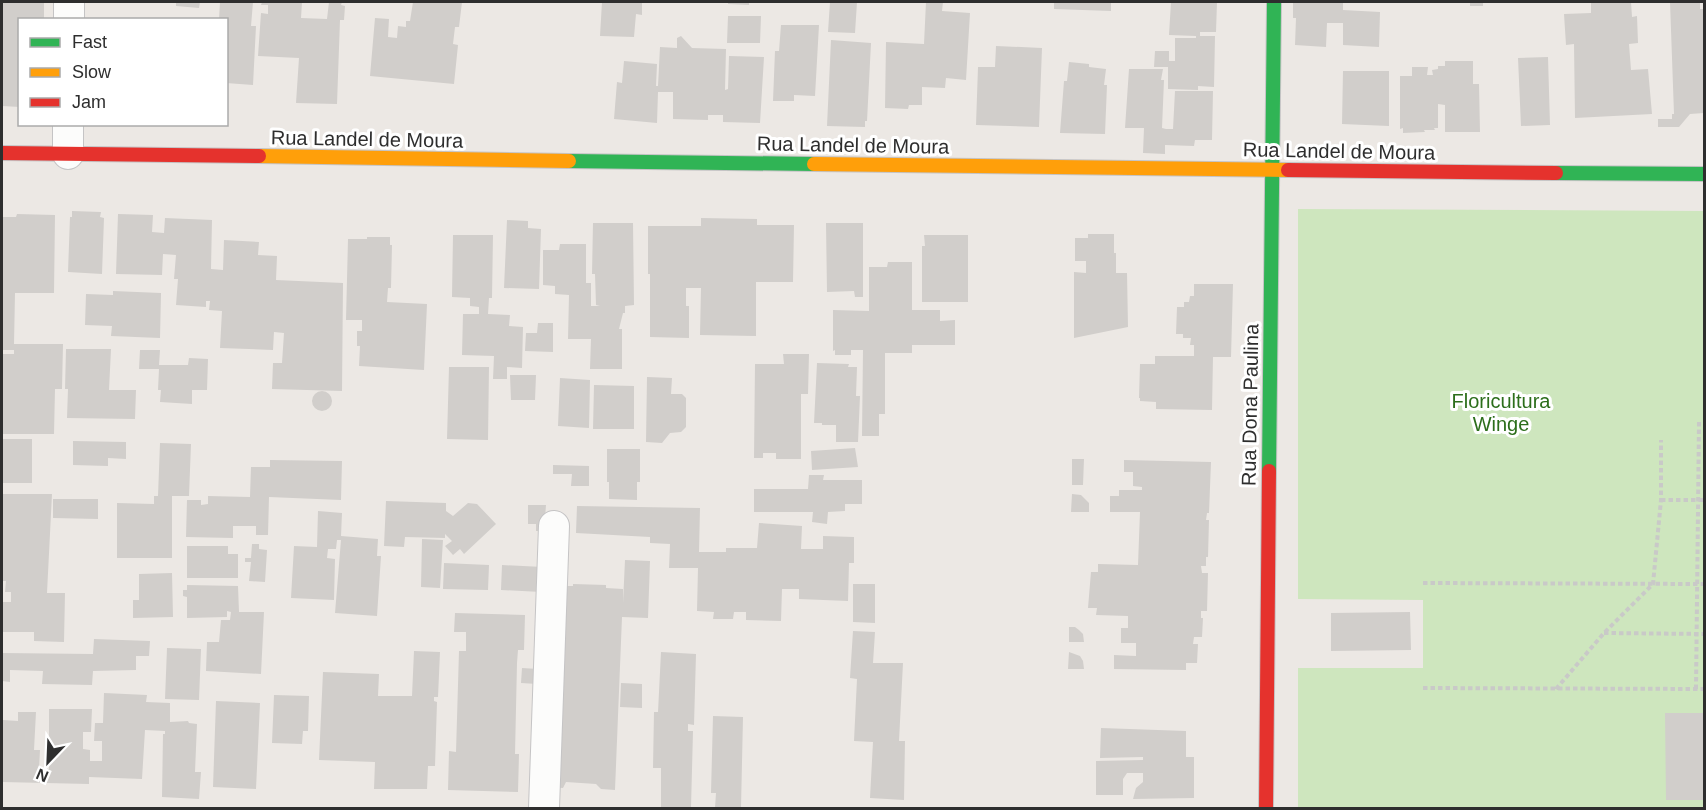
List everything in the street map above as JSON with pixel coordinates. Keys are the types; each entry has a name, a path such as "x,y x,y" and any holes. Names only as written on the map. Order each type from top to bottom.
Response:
{"street":[{"path":"69,2 69,18"},
{"name":"Rua Dona Paulina","path":"1266,808 1274,2"},
{"path":"68,126 68,154"},
{"name":"Rua Landel de Moura","path":"2,153 1704,174"},
{"path":"544,808 554,526"}],"path":[{"path":"1696,689 1699,422"},
{"path":"1556,689 1604,633 1653,584 1661,500 1661,440"},
{"path":"1661,500 1704,500"},
{"path":"1423,583 1704,584"},
{"path":"1604,633 1704,634"},
{"path":"1423,688 1704,689"}],"green space":[{"name":"Floricultura Winge","path":"1298,209 1704,211 1704,808 1298,808 1298,668 1423,668 1423,600 1298,599"}],"building":[{"path":"2,2 44,2 44,18 18,18 18,107 2,106"},
{"path":"176,2 200,2 199,8 176,6"},
{"path":"220,2 253,2 251,26 256,26 253,85 228,83 228,18 219,18"},
{"path":"262,2 302,2 301,18 327,19 329,2 342,2 341,5 345,6 344,20 340,20 337,104 296,103 299,58 258,56 261,13 268,14 268,5 261,5"},
{"path":"413,2 462,2 459,27 455,27 453,44 458,45 454,84 370,76 375,18 389,19 388,37 397,38 398,26 406,27 406,21 410,21"},
{"path":"602,2 642,2 642,15 636,14 634,37 600,36"},
{"path":"728,2 749,2 749,5 728,4"},
{"path":"830,2 857,2 855,33 828,32"},
{"path":"926,2 943,2 942,11 970,13 966,80 946,78 945,88 922,87 922,105 909,105 908,109 885,108 886,42 924,44"},
{"path":"1054,2 1111,2 1111,11 1054,9"},
{"path":"1171,2 1217,2 1216,32 1200,32 1200,36 1215,36 1214,87 1198,86 1198,90 1168,89 1168,67 1154,67 1155,51 1169,51 1169,61 1175,61 1175,38 1196,38 1196,36 1169,35"},
{"path":"1293,2 1343,2 1343,10 1380,12 1379,47 1343,45 1343,23 1327,23 1326,47 1295,45 1296,18 1293,18"},
{"path":"1470,2 1483,2 1483,6 1470,6"},
{"path":"1591,2 1631,2 1632,17 1637,16 1638,43 1629,44 1631,70 1648,69 1652,114 1575,118 1574,44 1566,45 1564,14 1591,13"},
{"path":"1670,2 1700,2 1700,9 1704,9 1704,113 1690,114 1679,127 1658,127 1658,119 1672,119 1672,114 1674,114"},
{"path":"728,16 761,16 760,43 727,43"},
{"path":"781,25 819,25 815,96 794,95 794,101 773,101 775,51 779,51"},
{"path":"681,36 692,48 726,49 725,90 728,89 729,56 764,57 760,123 723,122 723,115 708,115 708,120 673,119 673,92 658,92 657,123 614,119 617,82 622,83 624,61 657,64 656,86 658,86 660,47 677,48 677,38"},
{"path":"831,40 871,43 865,127 827,126"},
{"path":"996,46 1042,48 1039,127 976,125 978,67 995,67"},
{"path":"1548,57 1550,125 1521,126 1518,58"},
{"path":"1445,61 1473,61 1473,84 1479,84 1480,132 1445,132 1445,105 1438,104 1438,128 1424,130 1425,132 1403,133 1403,128 1400,129 1400,76 1412,76 1412,67 1428,67 1427,75 1433,75 1432,70 1438,69 1438,66 1445,66"},
{"path":"1069,62 1106,69 1105,134 1060,133 1064,81 1067,81"},
{"path":"1129,69 1163,69 1161,80 1164,80 1162,128 1173,129 1175,91 1213,91 1212,140 1195,140 1194,146 1165,145 1165,154 1143,153 1144,128 1125,128"},
{"path":"1343,71 1389,71 1389,126 1342,124"},
{"path":"72,211 101,212 100,217 104,218 102,274 68,272"},
{"path":"17,214 55,215 54,293 15,293 14,344 63,344 62,389 55,389 54,434 2,434 2,354 14,354 14,350 2,350 2,217 16,217"},
{"path":"118,214 153,215 152,232 164,233 165,218 212,220 211,269 223,270 224,240 259,242 258,255 277,256 276,280 343,283 342,391 272,389 273,363 282,363 284,333 274,332 273,350 220,348 222,311 209,310 210,301 206,301 206,307 176,305 178,279 174,279 176,255 163,254 162,275 116,274"},
{"path":"701,218 757,219 757,225 794,225 793,282 756,282 756,336 700,335 701,288 686,288 686,306 689,306 689,338 650,337 648,226 701,226"},
{"path":"507,220 528,221 528,228 541,229 539,289 504,288"},
{"path":"593,223 633,223 634,305 625,306 619,329 622,329 622,369 590,369 591,339 568,339 569,295 555,294 555,286 543,285 543,250 559,250 560,244 586,244 586,283 591,283 591,306 600,306 596,305 595,274 592,274"},
{"path":"826,223 863,223 863,297 855,297 854,291 827,292"},
{"path":"1088,234 1114,234 1116,273 1127,273 1128,327 1074,338 1074,272 1086,273 1086,261 1075,261 1075,238 1088,238"},
{"path":"453,235 493,235 492,298 489,298 488,314 510,315 509,326 523,327 522,368 507,367 507,379 493,379 494,356 462,355 463,314 479,314 479,307 470,306 470,298 452,297"},
{"path":"924,235 968,235 968,302 922,302"},
{"path":"367,237 390,237 390,245 392,245 391,288 388,288 387,302 427,304 424,370 359,366 360,346 357,346 357,331 362,331 362,320 346,320 348,239 367,239"},
{"path":"888,262 912,262 912,310 940,310 940,321 955,320 955,345 912,345 912,353 885,353 885,414 879,414 879,436 862,436 863,350 851,350 851,355 835,355 835,350 833,351 833,310 869,311 869,267 887,267"},
{"path":"1194,284 1233,284 1231,357 1213,357 1212,410 1156,409 1156,402 1140,401 1140,364 1155,364 1155,356 1194,356 1194,345 1190,345 1191,338 1183,338 1183,334 1176,334 1177,307 1184,307 1184,302 1189,302 1190,296 1194,296"},
{"path":"113,291 161,293 160,338 111,336 112,326 85,325 86,294 113,295"},
{"path":"538,323 553,323 553,352 525,351 526,333 537,333"},
{"path":"66,349 111,349 109,390 136,390 135,419 67,418"},
{"path":"140,350 160,350 159,365 188,365 189,358 208,359 207,390 192,390 192,404 160,402 159,369 139,369"},
{"path":"783,354 809,354 808,394 801,394 801,459 776,459 776,453 763,453 763,458 754,458 755,364 784,364"},
{"path":"817,363 849,364 848,367 857,367 856,396 860,396 858,442 836,442 836,425 814,423"},
{"path":"449,367 489,367 488,440 447,439"},
{"path":"510,375 536,375 535,400 511,400"},
{"path":"647,377 672,378 671,394 682,394 686,398 686,427 681,432 670,433 662,443 646,442"},
{"path":"560,378 590,380 589,428 558,426"},
{"path":"594,385 634,386 634,429 593,429"},
{"path":"322,391 329,394 332,401 329,408 322,411 315,408 312,401 315,394"},
{"path":"2,439 32,439 32,483 2,483"},
{"path":"73,441 126,442 126,459 108,458 108,466 73,465"},
{"path":"160,443 191,444 189,496 172,496 172,558 117,558 117,503 154,504 154,496 158,496"},
{"path":"855,448 858,467 812,470 811,451"},
{"path":"607,449 640,449 640,482 637,482 637,500 609,499"},
{"path":"1072,459 1084,459 1083,485 1072,485"},
{"path":"270,460 342,461 341,500 269,497 268,535 256,535 256,526 233,526 233,538 186,537 187,500 201,500 201,505 208,504 208,496 250,497 251,467 270,467"},
{"path":"1124,460 1211,462 1209,513 1207,513 1206,520 1209,520 1208,557 1206,557 1206,566 1201,566 1202,573 1208,573 1207,611 1201,611 1202,637 1194,637 1193,644 1198,644 1197,663 1186,663 1186,670 1114,669 1114,655 1136,656 1136,643 1121,643 1121,628 1128,628 1128,616 1096,615 1097,608 1088,608 1091,572 1098,572 1098,564 1138,565 1140,512 1110,512 1110,496 1119,496 1119,490 1142,490 1142,487 1133,486 1133,472 1124,472"},
{"path":"553,465 589,466 589,486 571,486 572,474 553,474"},
{"path":"809,475 824,475 823,480 862,480 862,504 845,504 845,511 828,512 827,524 812,522 813,512 754,512 754,489 808,489"},
{"path":"2,494 52,494 47,593 65,593 64,642 34,641 34,632 2,632 2,602 11,602 11,592 5,592 6,581 2,581"},
{"path":"1072,494 1081,495 1089,503 1089,512 1071,512"},
{"path":"53,499 98,499 98,519 53,518"},
{"path":"386,501 446,503 446,511 453,516 468,503 477,504 496,524 464,554 460,549 453,555 445,546 452,541 445,534 445,538 405,537 404,547 384,546"},
{"path":"528,505 546,505 544,531 536,531 536,524 528,524"},
{"path":"577,506 700,508 699,552 726,552 726,548 757,548 759,523 802,526 801,549 823,549 823,536 854,537 854,563 849,563 848,601 799,599 799,589 782,589 781,621 746,620 746,612 734,612 733,619 713,619 714,612 697,611 698,568 669,568 670,544 650,543 650,537 576,533"},
{"path":"318,511 342,513 341,536 378,539 377,556 381,556 377,616 335,613 341,540 337,540 336,549 328,549 327,558 335,559 334,600 291,598 294,546 317,547"},
{"path":"422,539 443,540 440,588 421,587"},
{"path":"252,544 259,544 259,549 267,550 265,582 249,581 251,562 245,562 245,558 251,558"},
{"path":"187,546 228,546 228,554 238,554 238,578 187,578"},
{"path":"625,560 650,561 648,618 622,617 615,790 601,789 596,784 566,782 563,788 547,787 555,586 606,585 606,588 623,589 623,603"},
{"path":"444,563 489,565 488,590 443,589"},
{"path":"502,565 543,567 541,592 501,590"},
{"path":"172,573 173,617 133,618 133,600 139,600 139,574"},
{"path":"853,584 875,584 875,623 853,622"},
{"path":"187,585 238,586 239,612 264,612 261,674 206,671 207,642 219,642 221,620 230,620 231,612 227,611 227,617 187,618 187,597 183,596 183,590 187,590"},
{"path":"1410,612 1411,650 1331,651 1331,613"},
{"path":"455,613 525,615 524,650 518,650 517,663 515,754 519,754 518,792 448,790 449,751 456,752 459,651 466,651 466,632 454,632"},
{"path":"1069,627 1075,627 1083,634 1084,642 1069,642"},
{"path":"853,631 875,632 873,663 903,663 899,741 905,741 904,800 870,798 873,742 854,741 857,679 850,678"},
{"path":"94,639 150,641 149,656 136,656 136,670 93,671 92,685 42,684 43,671 10,670 10,682 2,681 2,653 93,654"},
{"path":"167,648 201,649 199,700 165,699"},
{"path":"414,651 440,652 438,697 434,697 434,701 437,702 435,766 428,766 427,789 374,789 375,762 319,760 323,672 379,674 378,696 412,696"},
{"path":"661,652 696,654 694,725 688,724 688,731 693,731 691,808 661,808 661,768 653,768 654,712 658,712"},
{"path":"1069,652 1080,656 1084,669 1068,669"},
{"path":"522,668 538,669 537,684 521,683"},
{"path":"621,683 642,684 642,708 620,707"},
{"path":"104,693 147,695 146,702 170,703 170,722 188,721 197,724 195,772 201,772 199,799 162,797 163,734 165,731 145,730 142,779 89,777 89,784 2,782 3,720 18,721 18,712 36,712 34,750 40,750 39,769 49,769 49,709 92,709 91,732 83,732 83,749 90,750 90,761 102,761 102,741 94,741 95,723 103,723"},
{"path":"274,695 309,696 308,731 303,731 302,744 272,743"},
{"path":"216,701 260,703 256,789 213,787"},
{"path":"1665,713 1704,713 1704,800 1666,800"},
{"path":"713,716 743,717 741,808 715,808 716,793 711,793"},
{"path":"1101,728 1186,731 1186,757 1194,757 1194,798 1133,799 1136,788 1143,782 1143,773 1127,773 1123,779 1123,795 1096,795 1096,761 1143,760 1143,757 1100,758"}],"traffic: fast":[{"path":"1269,471 1274,2"},
{"path":"569,161 814,164"},
{"path":"1556,173 1704,174"}],"traffic: slow":[{"path":"259,156 569,161"},
{"path":"814,164 1288,170"}],"traffic: jam":[{"path":"2,153 259,156"},
{"path":"1288,170 1556,173"},
{"path":"1266,808 1269,471"}]}
